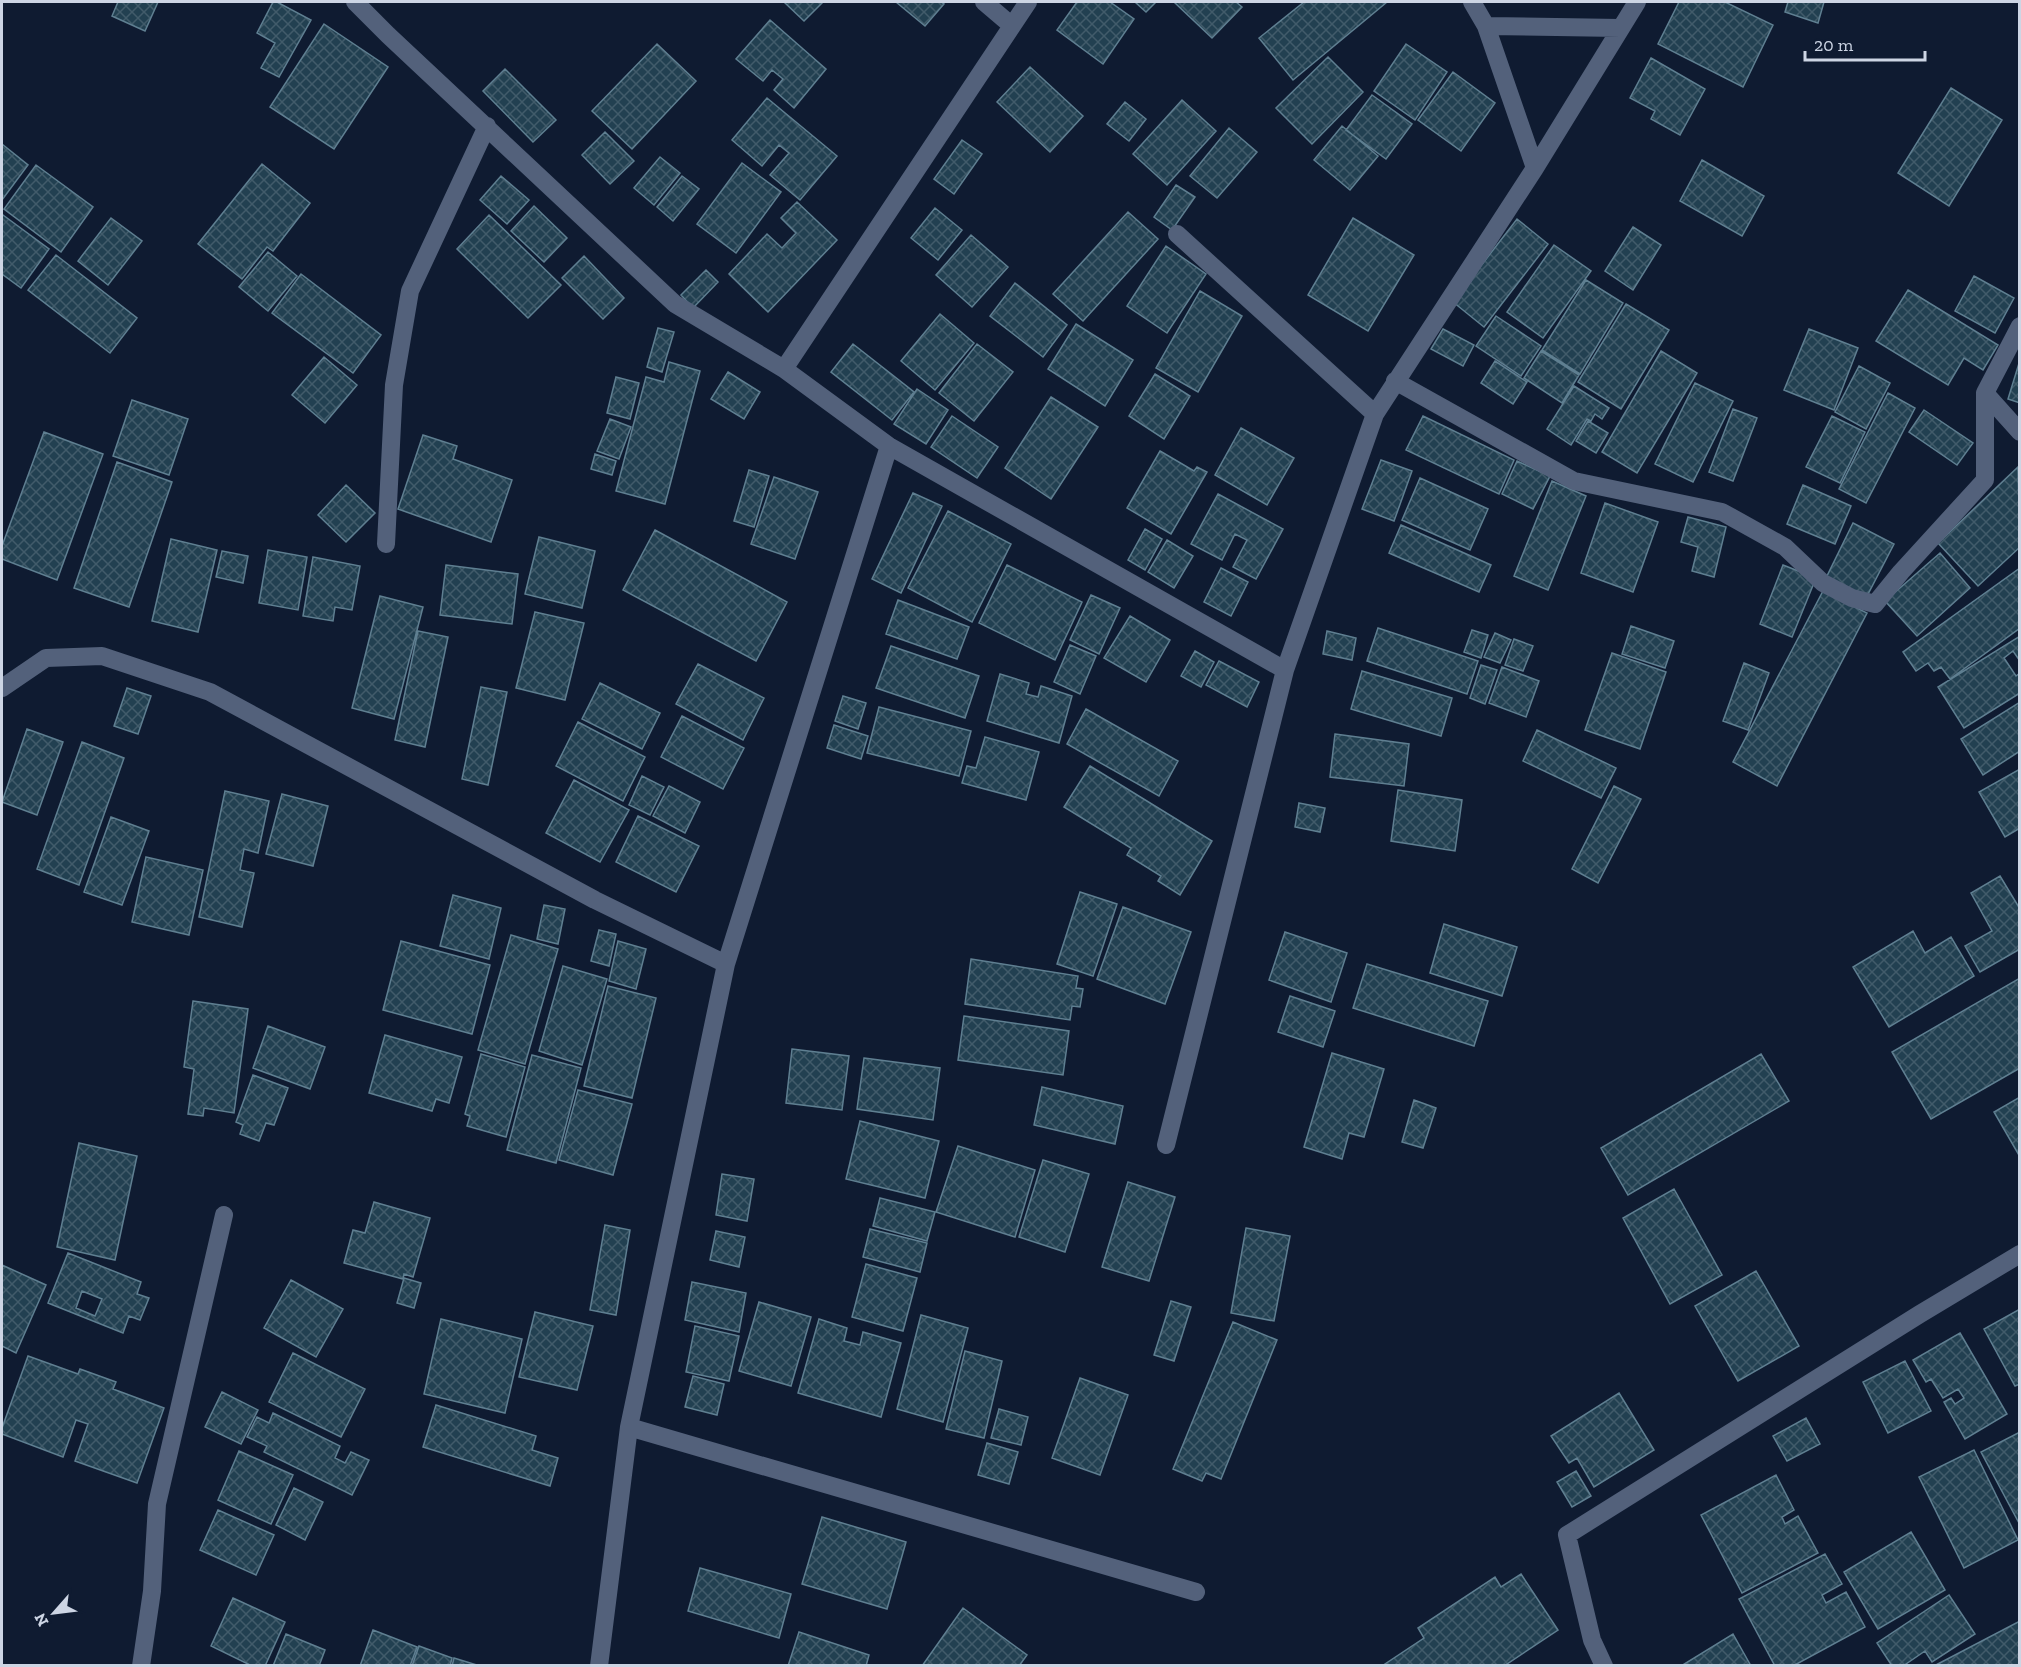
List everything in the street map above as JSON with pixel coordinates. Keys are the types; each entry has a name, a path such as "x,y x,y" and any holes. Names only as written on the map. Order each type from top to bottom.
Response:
{"street":[{"path":"355,2 675,304 784,369 889,446 1285,670"},
{"path":"984,2 1011,25"},
{"path":"784,369 1028,2"},
{"path":"1473,2 1486,26 1535,168"},
{"path":"1166,1145 1285,670 1375,414 1535,168 1637,2"},
{"path":"1486,26 1620,28"},
{"path":"386,544 394,385 410,291 487,126"},
{"path":"1177,234 1375,414"},
{"path":"1395,381 1574,481 1722,512 1785,547 1823,583 1852,598 1875,604 1985,480 1985,393 2019,326"},
{"path":"1985,393 2019,432"},
{"path":"599,1665 629,1427 726,964 889,446"},
{"path":"2,688 46,658 102,656 210,692 595,900 726,964"},
{"path":"141,1665 152,1591 157,1504 224,1215"},
{"path":"1604,1665 1592,1640 1567,1535 2019,1254"},
{"path":"629,1427 1196,1592"}],"building":[{"path":"118,2 158,2 145,31 112,16"},
{"path":"273,2 311,20 279,77 261,68 275,43 257,33"},
{"path":"784,2 823,2 804,21"},
{"path":"896,2 941,2 944,4 925,26"},
{"path":"1077,2 1110,2 1134,19 1103,64 1057,30"},
{"path":"1135,2 1156,2 1146,12"},
{"path":"1174,2 1236,2 1242,7 1212,38"},
{"path":"1304,2 1387,2 1293,80 1259,38"},
{"path":"1679,2 1725,2 1773,25 1743,87 1658,44"},
{"path":"1788,2 1824,2 1818,23 1785,12"},
{"path":"770,20 826,69 794,108 774,90 783,79 772,70 763,81 736,59"},
{"path":"324,24 388,67 334,149 270,107"},
{"path":"657,44 696,81 632,149 592,111"},
{"path":"1406,44 1447,72 1415,120 1374,91"},
{"path":"1328,57 1363,92 1312,144 1276,108"},
{"path":"1651,58 1705,89 1680,135 1651,119 1655,111 1630,98"},
{"path":"1030,67 1083,116 1050,152 997,102"},
{"path":"505,69 556,120 533,142 483,91"},
{"path":"1453,72 1495,103 1461,151 1418,120"},
{"path":"1951,88 2002,120 1949,206 1898,173"},
{"path":"1372,95 1412,124 1386,159 1346,130"},
{"path":"767,98 837,156 800,200 770,175 789,153 779,145 762,166 732,140"},
{"path":"1182,100 1216,131 1167,185 1133,154"},
{"path":"1125,102 1146,119 1129,141 1107,124"},
{"path":"1342,126 1378,156 1350,190 1314,160"},
{"path":"1229,128 1257,152 1217,198 1190,176"},
{"path":"605,132 634,161 610,184 582,155"},
{"path":"962,140 982,154 954,194 934,179"},
{"path":"2,144 28,165 2,200"},
{"path":"660,157 680,173 654,205 634,188"},
{"path":"1702,160 1764,196 1742,236 1680,201"},
{"path":"742,163 781,192 736,253 697,224"},
{"path":"262,164 310,203 273,251 267,247 242,279 198,244"},
{"path":"36,165 93,207 61,252 4,209"},
{"path":"501,176 529,200 507,224 480,200"},
{"path":"682,176 699,189 673,221 657,207"},
{"path":"1176,185 1195,197 1172,230 1154,217"},
{"path":"797,202 837,240 768,312 729,274 767,234 782,248 796,233 781,218"},
{"path":"534,206 567,238 544,262 511,231"},
{"path":"935,208 962,230 938,260 911,238"},
{"path":"1128,212 1158,239 1083,321 1053,294"},
{"path":"3,215 49,249 21,288 2,274"},
{"path":"489,215 561,285 528,318 457,249"},
{"path":"111,218 142,241 108,285 78,261"},
{"path":"1353,218 1414,255 1368,331 1308,295"},
{"path":"1517,219 1548,244 1484,327 1453,302"},
{"path":"1633,227 1661,245 1633,290 1605,271"},
{"path":"971,235 1008,267 972,307 936,275"},
{"path":"1554,245 1591,271 1543,338 1507,312"},
{"path":"1166,246 1206,274 1167,333 1127,306"},
{"path":"268,252 297,276 268,311 239,287"},
{"path":"56,255 137,318 110,353 28,290"},
{"path":"584,256 624,298 603,319 562,278"},
{"path":"706,270 718,282 693,308 681,295"},
{"path":"301,274 381,335 353,373 272,313"},
{"path":"1974,276 2014,298 1995,333 1955,311"},
{"path":"1586,280 1623,303 1580,374 1542,350"},
{"path":"1015,283 1067,325 1043,357 990,316"},
{"path":"1908,290 1998,345 1983,370 1964,358 1948,385 1876,341"},
{"path":"1200,291 1242,316 1198,392 1156,368"},
{"path":"1626,304 1669,330 1621,409 1578,382"},
{"path":"940,314 974,343 935,390 901,361"},
{"path":"1496,316 1541,346 1521,376 1476,346"},
{"path":"1076,324 1133,360 1105,406 1048,369"},
{"path":"658,328 674,332 662,372 647,367"},
{"path":"1443,329 1474,345 1463,366 1431,349"},
{"path":"1809,329 1858,348 1834,410 1784,390"},
{"path":"853,344 914,392 892,420 831,372"},
{"path":"977,344 1013,372 974,421 939,393"},
{"path":"1541,351 1579,375 1562,403 1524,378"},
{"path":"1661,351 1697,373 1637,473 1602,452"},
{"path":"324,357 357,385 325,423 292,395"},
{"path":"2020,360 2020,403 2008,399"},
{"path":"1495,361 1527,382 1513,404 1481,383"},
{"path":"669,362 700,371 665,504 616,491 646,377 664,382"},
{"path":"1859,366 1890,383 1866,429 1835,412"},
{"path":"728,372 760,392 744,419 711,399"},
{"path":"1155,374 1190,396 1164,439 1129,416"},
{"path":"616,377 639,383 630,419 607,413"},
{"path":"1695,383 1733,401 1693,482 1655,464"},
{"path":"1574,386 1609,408 1602,419 1595,414 1591,421 1587,419 1571,445 1547,429"},
{"path":"917,389 948,410 926,444 894,424"},
{"path":"1888,393 1915,408 1866,503 1839,489"},
{"path":"1051,397 1098,427 1051,499 1005,468"},
{"path":"132,400 188,419 169,475 113,456"},
{"path":"1733,409 1757,418 1733,481 1709,472"},
{"path":"1924,410 1973,443 1957,465 1909,432"},
{"path":"952,416 998,447 977,478 931,447"},
{"path":"1423,416 1514,460 1499,494 1406,450"},
{"path":"1832,416 1865,432 1840,483 1806,467"},
{"path":"610,419 631,427 619,459 597,451"},
{"path":"1588,421 1608,433 1596,453 1576,441"},
{"path":"1241,428 1294,458 1267,505 1215,475"},
{"path":"44,432 103,454 57,580 2,559 2,546"},
{"path":"423,435 457,446 453,459 512,480 491,542 398,509"},
{"path":"1160,451 1194,471 1197,467 1207,472 1171,534 1127,508"},
{"path":"595,454 616,461 612,475 591,469"},
{"path":"1381,460 1412,471 1394,521 1362,509"},
{"path":"1517,461 1550,476 1533,509 1502,494"},
{"path":"117,462 172,482 129,607 74,588"},
{"path":"2018,467 2020,547 1978,586 1938,543"},
{"path":"749,470 769,476 754,527 734,521"},
{"path":"774,477 818,492 795,559 751,544"},
{"path":"1420,478 1488,509 1470,550 1402,520"},
{"path":"1552,481 1586,496 1548,590 1514,576"},
{"path":"346,485 375,513 346,542 318,515"},
{"path":"1803,485 1851,506 1835,544 1787,524"},
{"path":"913,493 942,506 901,593 872,579"},
{"path":"1218,494 1283,529 1256,579 1233,567 1247,540 1235,534 1222,560 1191,544"},
{"path":"1605,503 1658,522 1633,592 1581,573"},
{"path":"948,511 1011,544 972,622 908,588"},
{"path":"1688,517 1726,527 1714,577 1692,571 1698,547 1681,542"},
{"path":"1853,523 1894,544 1866,598 1826,578"},
{"path":"1401,525 1491,565 1479,592 1389,553"},
{"path":"1145,529 1162,539 1145,570 1128,560"},
{"path":"655,530 787,602 756,661 623,590"},
{"path":"539,537 595,551 582,608 525,594"},
{"path":"171,539 217,550 198,632 152,621"},
{"path":"1167,540 1193,556 1174,588 1148,572"},
{"path":"268,550 307,557 298,610 259,603"},
{"path":"222,551 248,556 243,583 216,577"},
{"path":"1940,553 1970,588 1917,636 1885,601"},
{"path":"313,557 360,566 352,610 335,607 333,621 303,616"},
{"path":"446,565 518,574 512,624 440,615"},
{"path":"1007,565 1082,602 1055,660 979,623"},
{"path":"1783,565 1816,578 1792,637 1760,624"},
{"path":"1221,568 1248,582 1231,616 1204,602"},
{"path":"2020,568 2020,628 1950,679 1941,667 1934,671 1928,663 1916,671 1903,652"},
{"path":"1823,591 1867,613 1777,786 1733,762"},
{"path":"1091,595 1120,608 1099,654 1070,640"},
{"path":"380,596 423,607 394,719 352,708"},
{"path":"898,600 969,627 957,659 886,634"},
{"path":"535,612 584,623 565,700 516,688"},
{"path":"1130,616 1170,640 1146,682 1104,658"},
{"path":"1631,626 1674,641 1665,668 1622,654"},
{"path":"1378,628 1478,661 1467,694 1367,661"},
{"path":"1472,630 1488,635 1481,658 1464,652"},
{"path":"418,631 448,637 425,747 395,740"},
{"path":"1327,631 1356,638 1352,660 1323,654"},
{"path":"1495,633 1511,640 1500,663 1484,657"},
{"path":"2020,636 2020,661 2013,651 2004,658 2016,676 2020,673 2020,693 1964,728 1938,687"},
{"path":"1514,639 1533,646 1523,671 1505,665"},
{"path":"1070,645 1096,656 1080,694 1054,682"},
{"path":"891,646 979,676 965,718 876,688"},
{"path":"1195,651 1214,662 1201,687 1181,676"},
{"path":"1612,653 1666,672 1640,749 1585,730"},
{"path":"1219,661 1259,682 1247,707 1206,685"},
{"path":"1744,663 1769,673 1748,730 1723,721"},
{"path":"698,664 764,698 743,740 676,704"},
{"path":"1481,665 1497,670 1485,704 1470,698"},
{"path":"1502,667 1539,681 1526,717 1489,703"},
{"path":"1362,671 1452,698 1441,736 1351,709"},
{"path":"1000,674 1029,683 1026,694 1038,697 1041,686 1072,696 1059,743 987,721"},
{"path":"600,683 660,713 642,749 582,719"},
{"path":"481,687 507,692 488,785 462,779"},
{"path":"127,688 151,696 138,734 114,726"},
{"path":"843,696 866,703 858,729 835,721"},
{"path":"2020,702 2020,751 1983,775 1961,739"},
{"path":"879,707 971,731 959,776 867,753"},
{"path":"1086,709 1178,761 1159,796 1067,744"},
{"path":"682,716 744,748 723,789 661,757"},
{"path":"578,722 645,757 623,801 556,766"},
{"path":"834,725 868,736 861,759 827,748"},
{"path":"27,729 63,742 37,815 2,802"},
{"path":"1537,730 1616,768 1601,798 1523,761"},
{"path":"1335,734 1409,744 1404,786 1330,777"},
{"path":"985,737 1039,752 1026,800 962,783 967,766 976,768"},
{"path":"82,742 124,758 79,885 37,869"},
{"path":"1090,766 1212,841 1180,895 1158,881 1161,876 1127,855 1131,848 1064,807"},
{"path":"2020,769 2020,828 2005,837 1979,792"},
{"path":"642,776 664,787 650,815 629,805"},
{"path":"574,780 629,810 600,862 546,833"},
{"path":"669,786 700,802 685,833 653,816"},
{"path":"1614,786 1641,799 1598,883 1572,869"},
{"path":"1398,790 1462,800 1455,851 1391,841"},
{"path":"225,791 269,801 258,853 244,849 240,870 254,873 242,927 199,917"},
{"path":"282,794 328,806 313,866 266,854"},
{"path":"1299,803 1325,808 1320,832 1295,827"},
{"path":"638,816 699,846 676,892 616,862"},
{"path":"111,817 149,831 122,905 84,892"},
{"path":"146,857 203,870 189,935 132,922"},
{"path":"2000,876 2020,909 2020,949 1980,972 1965,946 1992,931 1971,893"},
{"path":"1080,892 1117,904 1093,976 1057,964"},
{"path":"453,895 501,908 489,959 440,946"},
{"path":"544,905 565,909 558,944 537,939"},
{"path":"1123,907 1191,932 1165,1004 1097,979"},
{"path":"1444,924 1517,947 1502,996 1430,973"},
{"path":"599,930 616,934 609,966 591,961"},
{"path":"1913,931 1925,953 1951,937 1974,976 1889,1027 1853,967"},
{"path":"1285,932 1347,953 1331,1002 1269,980"},
{"path":"511,935 558,949 525,1064 478,1050"},
{"path":"401,941 490,965 472,1034 383,1010"},
{"path":"618,941 646,949 636,989 609,981"},
{"path":"971,959 1078,976 1076,988 1083,989 1080,1007 1072,1006 1070,1020 965,1004"},
{"path":"1367,964 1488,1001 1474,1046 1353,1008"},
{"path":"563,966 607,979 582,1065 539,1051"},
{"path":"2020,978 2020,1068 1931,1119 1892,1052"},
{"path":"608,986 656,998 632,1098 584,1086"},
{"path":"1290,996 1335,1011 1323,1047 1278,1032"},
{"path":"193,1001 248,1009 234,1113 204,1108 203,1116 188,1114 194,1069 184,1067"},
{"path":"964,1016 1069,1031 1063,1075 958,1060"},
{"path":"268,1026 325,1047 310,1089 253,1068"},
{"path":"385,1035 462,1057 449,1103 436,1099 432,1111 369,1093"},
{"path":"792,1049 849,1056 842,1110 786,1103"},
{"path":"1332,1053 1384,1069 1364,1137 1349,1133 1342,1159 1304,1147"},
{"path":"481,1054 525,1067 506,1137 467,1126 470,1116 465,1114"},
{"path":"1761,1054 1789,1101 1628,1195 1601,1148"},
{"path":"532,1055 581,1068 556,1163 507,1150"},
{"path":"864,1058 940,1068 933,1120 857,1109"},
{"path":"253,1075 288,1088 274,1125 266,1123 259,1141 240,1134 243,1125 236,1122"},
{"path":"1042,1087 1123,1106 1115,1144 1034,1125"},
{"path":"578,1090 632,1104 613,1175 559,1160"},
{"path":"2020,1097 2020,1157 1994,1112"},
{"path":"1414,1100 1436,1108 1423,1148 1402,1142"},
{"path":"860,1121 939,1141 925,1198 846,1179"},
{"path":"79,1143 137,1156 115,1260 57,1247"},
{"path":"958,1146 1035,1170 1015,1237 936,1212"},
{"path":"1043,1160 1089,1174 1065,1252 1019,1237"},
{"path":"722,1174 754,1179 747,1221 716,1215"},
{"path":"1128,1182 1175,1197 1149,1281 1102,1267"},
{"path":"1674,1189 1722,1275 1670,1304 1623,1218"},
{"path":"880,1198 935,1212 927,1241 873,1226"},
{"path":"374,1202 430,1218 413,1277 404,1274 403,1279 344,1263 353,1230 365,1233"},
{"path":"605,1225 630,1230 616,1315 590,1310"},
{"path":"1246,1228 1290,1236 1274,1321 1231,1313"},
{"path":"870,1229 927,1243 920,1272 863,1257"},
{"path":"716,1231 745,1237 739,1267 710,1260"},
{"path":"68,1253 141,1282 137,1294 149,1298 140,1320 129,1316 123,1333 48,1303","holes":["82,1291 102,1299 95,1316 76,1308"]},
{"path":"866,1264 917,1278 903,1331 852,1317"},
{"path":"2,1265 46,1285 16,1353 2,1346"},
{"path":"1756,1271 1799,1346 1738,1381 1695,1306"},
{"path":"404,1278 421,1283 414,1308 397,1303"},
{"path":"291,1280 343,1309 316,1357 264,1328"},
{"path":"692,1282 746,1293 739,1332 685,1320"},
{"path":"1171,1301 1191,1307 1174,1361 1154,1355"},
{"path":"759,1302 811,1317 791,1386 739,1371"},
{"path":"2020,1309 2020,1384 2015,1386 1984,1329"},
{"path":"535,1312 593,1326 577,1390 519,1377"},
{"path":"921,1315 968,1328 943,1422 897,1409"},
{"path":"441,1319 522,1339 505,1413 424,1394"},
{"path":"819,1319 847,1328 844,1341 860,1345 863,1332 901,1343 881,1417 798,1393"},
{"path":"1233,1322 1277,1340 1221,1479 1206,1473 1202,1481 1173,1469"},
{"path":"695,1326 739,1336 729,1381 686,1372"},
{"path":"1960,1333 2007,1414 1965,1439 1944,1402 1951,1398 1955,1404 1964,1398 1958,1389 1943,1398 1931,1379 1926,1382 1913,1360"},
{"path":"965,1351 1002,1361 984,1438 946,1429"},
{"path":"293,1353 365,1389 341,1437 269,1402"},
{"path":"28,1356 78,1374 80,1369 116,1382 113,1389 164,1408 137,1483 75,1461 88,1424 76,1420 63,1457 2,1434 2,1428"},
{"path":"1905,1361 1931,1411 1888,1433 1863,1382"},
{"path":"693,1376 724,1384 717,1415 685,1407"},
{"path":"1080,1378 1128,1395 1100,1475 1052,1458"},
{"path":"222,1392 258,1410 241,1444 205,1427"},
{"path":"1619,1393 1654,1450 1594,1487 1577,1458 1569,1463 1551,1436"},
{"path":"436,1405 536,1436 532,1450 558,1458 550,1486 423,1447"},
{"path":"999,1409 1028,1417 1021,1445 991,1438"},
{"path":"273,1413 340,1446 335,1458 345,1463 351,1452 369,1460 352,1495 264,1452 267,1446 247,1437 257,1417 269,1423"},
{"path":"1806,1418 1820,1444 1787,1461 1773,1436"},
{"path":"2020,1432 2020,1525 1981,1452"},
{"path":"987,1443 1018,1452 1009,1484 978,1475"},
{"path":"1974,1450 2018,1540 1964,1568 1919,1477"},
{"path":"239,1451 293,1475 271,1524 218,1500"},
{"path":"1576,1471 1591,1496 1572,1507 1557,1482"},
{"path":"1776,1475 1794,1510 1782,1517 1785,1524 1798,1516 1818,1553 1742,1593 1701,1515"},
{"path":"294,1488 323,1502 305,1540 276,1525"},
{"path":"218,1510 274,1535 256,1575 200,1550"},
{"path":"822,1517 906,1542 887,1609 802,1584"},
{"path":"1911,1532 1945,1590 1878,1629 1844,1572"},
{"path":"1825,1554 1842,1584 1822,1595 1826,1603 1846,1592 1865,1627 1793,1666 1775,1666 1739,1599"},
{"path":"700,1568 791,1594 779,1638 688,1611"},
{"path":"1521,1574 1558,1630 1504,1666 1382,1666 1424,1638 1418,1628 1495,1577 1501,1587"},
{"path":"1949,1595 1975,1634 1932,1662 1925,1651 1903,1666 1892,1666 1877,1643"},
{"path":"233,1598 285,1622 265,1666 252,1666 211,1646"},
{"path":"963,1608 1027,1655 1019,1666 922,1666"},
{"path":"2020,1621 2020,1666 1934,1666"},
{"path":"373,1630 417,1647 410,1666 360,1666"},
{"path":"799,1632 869,1655 866,1666 788,1666"},
{"path":"286,1634 325,1650 319,1666 273,1666"},
{"path":"1733,1634 1751,1666 1681,1666"},
{"path":"419,1646 452,1658 450,1666 412,1666"},
{"path":"454,1658 480,1666 452,1666"}]}
